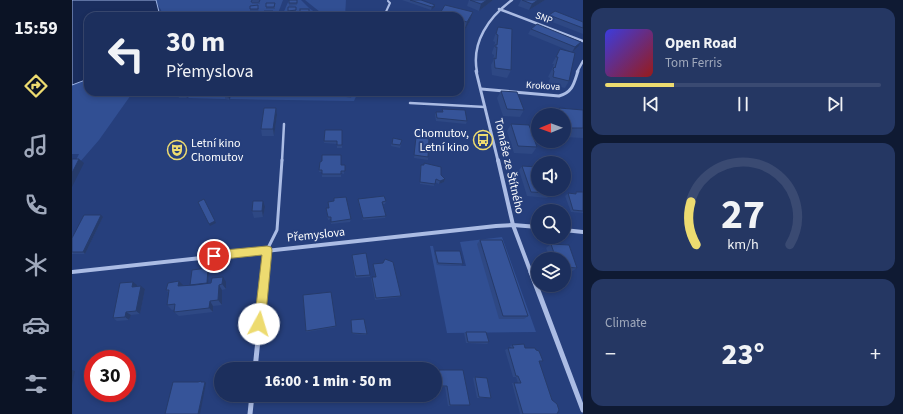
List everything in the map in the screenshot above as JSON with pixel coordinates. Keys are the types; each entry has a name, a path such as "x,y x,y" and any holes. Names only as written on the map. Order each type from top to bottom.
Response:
{"street":[{"name":"Tomáše ze Štítného","path":"512,0 499,9 484,28 476,48 476,70 513,225 583,410"},
{"name":"SNP","path":"499,9 583,41"},
{"name":"Krokova","path":"481,89 559,96 567,94 572,91 583,61"},
{"name":"Přemyslova","path":"72,272 267,250 513,225 531,226"},
{"path":"571,231 583,232"},
{"path":"256,362 267,250"},
{"path":"250,414 251,402"}],"lane":[{"path":"386,12 390,3 388,0"},
{"path":"410,103 485,107"},
{"path":"267,250 277,230 284,124"}],"shaded area":[{"path":"72,0 156,0 159,12 84,12 84,80 72,85"},
{"path":"155,0 283,0 278,12 161,12"},
{"path":"289,0 301,0 314,12 284,12"},
{"path":"305,0 346,0 345,12 320,12"},
{"path":"84,81 84,96 130,96 99,140 79,163 74,164 79,154 72,154 72,85"},
{"path":"135,96 182,96 179,97"},
{"path":"188,96 226,96 225,99"},
{"path":"231,96 356,96 354,101 230,99"},
{"path":"502,237 536,332 447,333 430,246 433,246 437,265 466,266 460,242"}],"building":[{"path":"252,0 260,0 259,2 251,2"},
{"path":"289,0 297,0 297,3 289,3"},
{"path":"410,0 421,0 435,5 432,7"},
{"path":"470,0 487,0 481,4"},
{"path":"522,0 538,0 532,4"},
{"path":"266,3 275,3 274,7 266,7"},
{"path":"258,5 258,9 250,9 250,6"},
{"path":"445,5 473,12 467,22 464,21 464,12 441,12"},
{"path":"288,7 296,7 296,10 288,11"},
{"path":"300,9 309,9 309,12 300,12"},
{"path":"555,11 583,22 583,28 549,15"},
{"path":"537,24 581,42 575,47 531,29"},
{"path":"498,27 512,29 511,70 495,68 494,58 496,59 497,47 495,47 495,45 497,45 498,35 496,34"},
{"path":"560,49 575,53 569,81 553,77 553,70 558,57 556,57"},
{"path":"501,91 517,92 524,110 507,109"},
{"path":"264,108 276,108 273,129 261,129"},
{"path":"442,109 465,110 467,121 437,118 436,112 443,112"},
{"path":"571,109 583,110 583,128 571,128"},
{"path":"511,124 529,125 531,130 531,147 518,146"},
{"path":"325,130 342,130 342,145 337,145 337,141 324,141"},
{"path":"416,137 429,139 428,157 414,155"},
{"path":"393,138 402,140 400,145 392,144"},
{"path":"322,155 341,155 341,165 345,165 345,171 341,171 341,174 322,174 322,170 319,170"},
{"path":"72,159 79,159 72,173"},
{"path":"424,163 441,167 441,175 445,179 440,181 436,179 435,184 420,182 421,165 424,165"},
{"path":"522,166 531,167 531,192"},
{"path":"576,192 583,192 583,211 573,210 569,196 571,196 571,193 576,194"},
{"path":"384,196 386,201 382,202 386,216 363,218 358,199"},
{"path":"346,197 351,219 331,222 331,217 328,217 326,208 329,208 328,202 334,201 334,198"},
{"path":"204,199 215,221 209,224 198,202"},
{"path":"253,201 263,201 262,211 252,211"},
{"path":"84,215 101,215 83,252 72,252 72,238"},
{"path":"480,240 502,240 528,316 503,316"},
{"path":"551,244 569,245 577,268 571,268 571,252 554,252"},
{"path":"435,251 460,251 463,264 438,263"},
{"path":"366,253 370,275 356,276 352,255"},
{"path":"385,259 393,262 401,296 376,298 372,277 376,277 373,264 383,263"},
{"path":"208,268 207,283 190,285 192,270"},
{"path":"223,277 222,284 219,285 218,300 210,301 209,308 174,312 175,304 167,305 169,290 166,290 168,283 179,281 178,286 195,285 211,283 212,278"},
{"path":"133,282 132,287 141,286 136,311 126,312 125,317 113,318 120,283"},
{"path":"331,292 336,326 306,331 303,295"},
{"path":"364,319 367,334 352,333 351,320"},
{"path":"466,332 486,332 489,342 468,342"},
{"path":"524,344 525,348 535,348 539,351 543,361 539,361 552,400 557,404 559,410 557,414 523,414 514,383 521,383 518,376 516,376 508,348 514,348 512,345"},
{"path":"442,370 463,370 470,405 450,405 447,386 442,386"},
{"path":"475,377 487,378 491,398 479,397"},
{"path":"173,382 205,382 198,414 165,414"}],"place":[{"name":"Chomutov, Letní kino","path":"483,140"},
{"name":"Letní kino Chomutov","path":"177,150"}],"route":[{"path":"214,256 267,250 259,324"}]}
